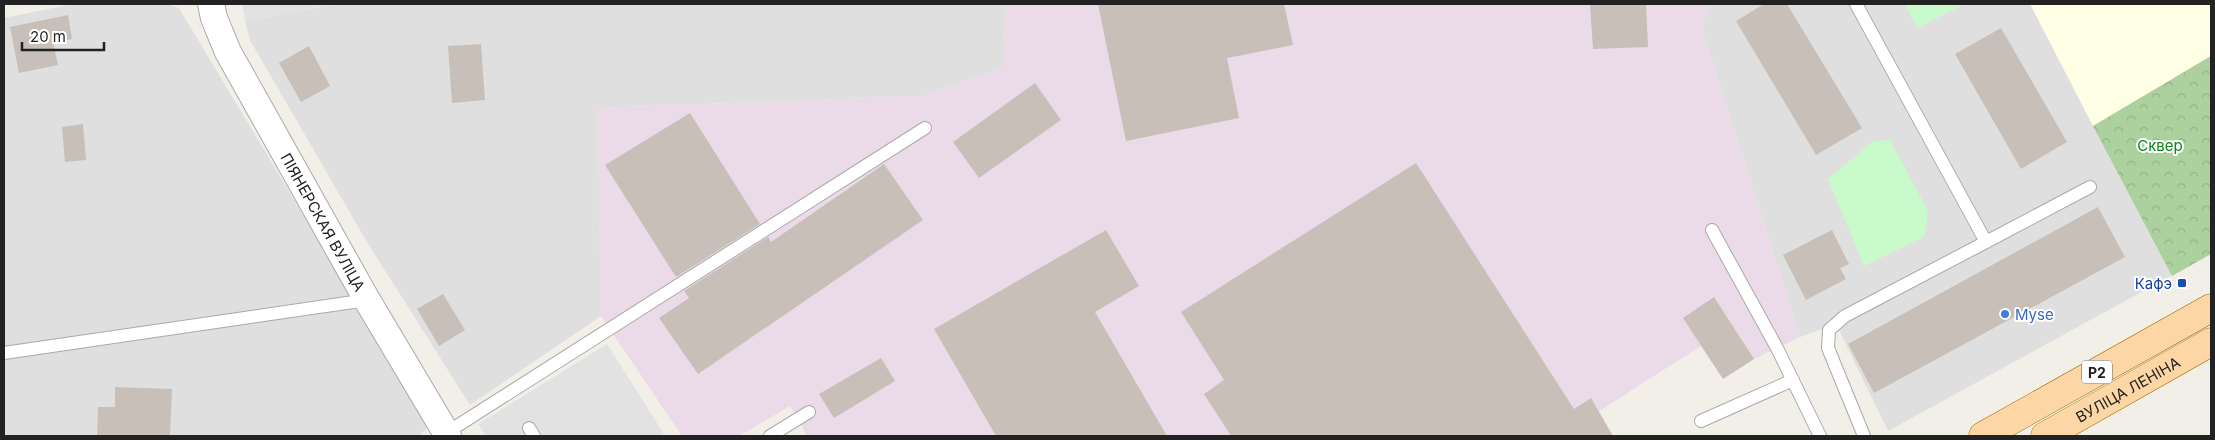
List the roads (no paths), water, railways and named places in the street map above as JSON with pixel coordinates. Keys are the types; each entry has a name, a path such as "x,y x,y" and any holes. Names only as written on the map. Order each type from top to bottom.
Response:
{"main road":[{"name":"ВУЛІЦА ЛЕНІНА","path":"1983,436 2211,308"},
{"name":"ВУЛІЦА ЛЕНІНА","path":"2045,436 2211,342"}],"street":[{"name":"ПІЯНЕРСКАЯ ВУЛІЦА","path":"211,4 214,18 228,52 367,300 447,435"}],"lane":[{"path":"1856,4 1986,242"},
{"path":"447,435 925,128"},
{"path":"1864,436 1828,348 1829,330 1844,316 2090,187"},
{"path":"1712,230 1793,380 1820,436"},
{"path":"4,352 367,300"},
{"path":"1701,420 1793,380"},
{"path":"770,436 809,412"}],"place":[{"name":"Кафэ","path":"2182,283"},
{"name":"Myse","path":"2005,314"}],"park label":[{"name":"Сквер","path":"2160,145"}]}
